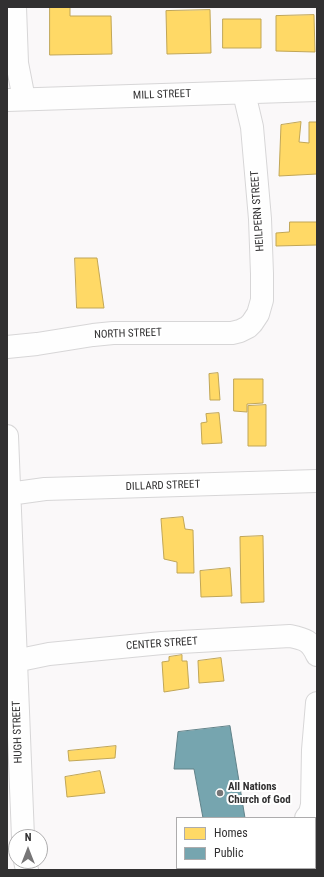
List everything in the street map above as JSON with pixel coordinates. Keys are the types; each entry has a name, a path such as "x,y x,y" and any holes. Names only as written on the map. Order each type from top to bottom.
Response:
{"street":[{"path":"15,7 17,63 16,100"},
{"name":"MILL STREET","path":"16,100 317,90"},
{"name":"HEILPERN STREET","path":"244,93 252,127 260,219 262,274 262,300 258,314 248,327"},
{"name":"NORTH STREET","path":"7,347 113,333 232,332 240,331 248,327"},
{"name":"HUGH STREET","path":"7,436 23,829"},
{"name":"DILLARD STREET","path":"9,494 44,489 317,481"},
{"name":"CENTER STREET","path":"16,662 49,654 162,644 290,636 302,638 312,648"},
{"path":"307,817 312,805 317,703"}],"building: Homes":[{"path":"50,7 70,7 70,16 111,16 112,54 50,55"},
{"path":"210,10 211,53 167,54 166,11"},
{"path":"314,15 315,52 276,51 276,16"},
{"path":"223,19 261,19 261,48 223,48"},
{"path":"301,122 299,142 309,143 309,122 317,122 317,174 279,176 281,125"},
{"path":"290,222 317,222 317,245 276,246 276,233 289,232"},
{"path":"75,258 97,258 104,308 77,308"},
{"path":"218,373 220,400 210,400 209,374"},
{"path":"234,379 263,379 263,403 247,404 247,412 234,411"},
{"path":"266,405 266,446 248,446 248,406"},
{"path":"219,413 222,443 202,444 201,423 207,422 206,414"},
{"path":"183,517 185,529 193,530 194,573 177,573 177,562 164,559 161,519"},
{"path":"263,536 264,602 241,603 240,537"},
{"path":"230,568 232,596 201,597 200,571"},
{"path":"182,655 182,661 187,661 189,688 164,692 162,662 169,661 169,657"},
{"path":"221,658 224,681 199,683 198,661"},
{"path":"116,746 115,758 69,761 68,751"},
{"path":"100,771 105,793 67,797 65,777"}],"building: Public":[{"name":"All Nations Church of God","path":"230,726 245,817 203,817 194,769 174,769 178,732"}],"place":[{"name":"All Nations Church of God","path":"220,793"}]}
